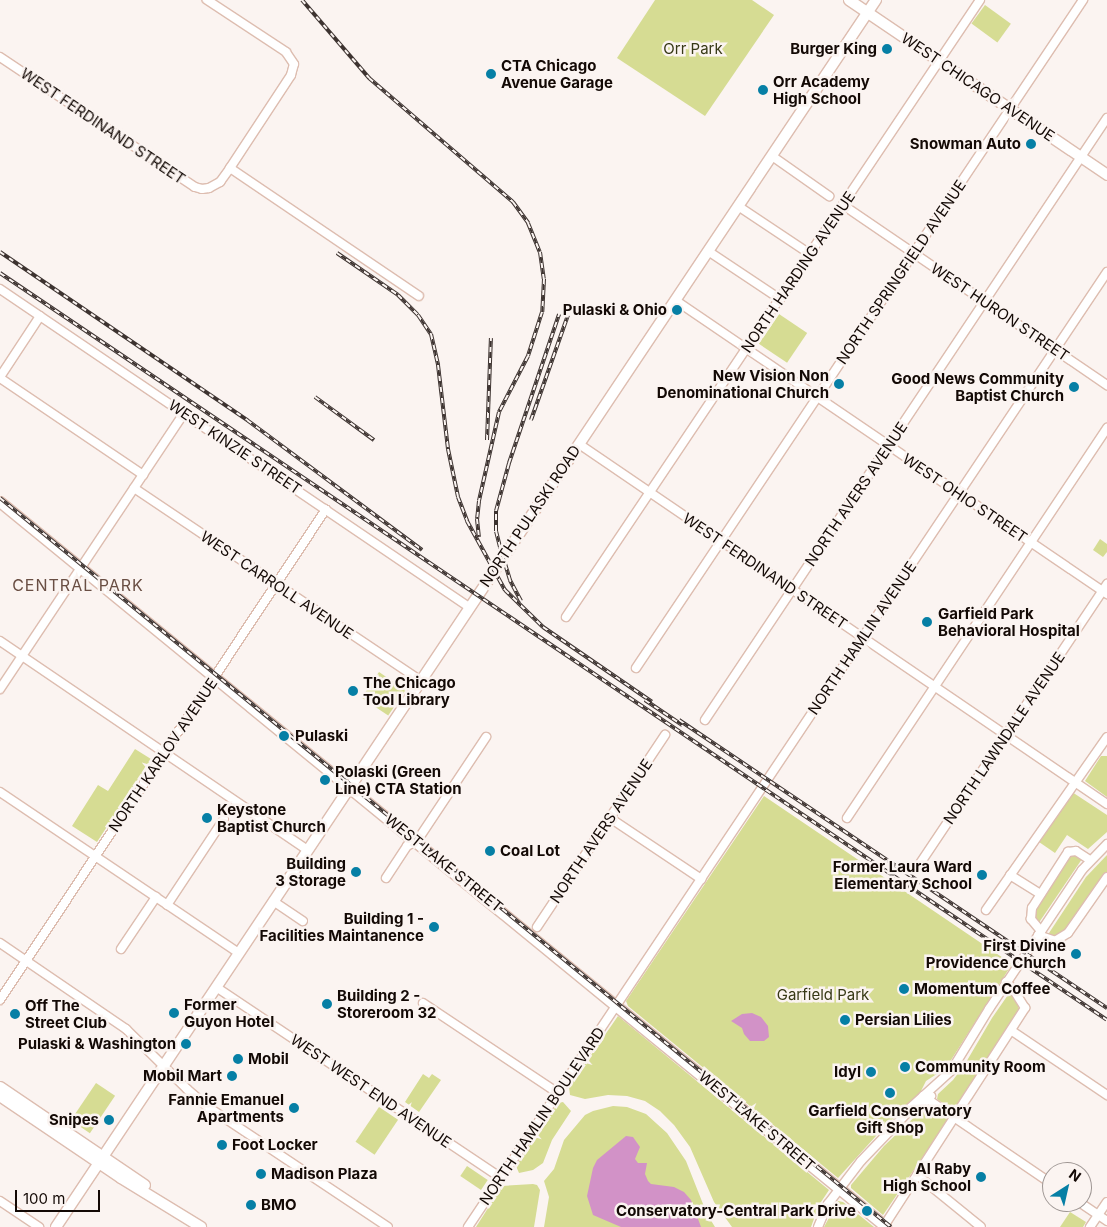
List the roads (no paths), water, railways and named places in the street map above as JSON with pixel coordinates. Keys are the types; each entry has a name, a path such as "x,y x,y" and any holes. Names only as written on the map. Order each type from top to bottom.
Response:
{"main road":[{"name":"WEST CHICAGO AVENUE","path":"849,0 1107,175"},
{"name":"NORTH PULASKI ROAD","path":"56,1227 876,0"},
{"name":"WEST LAKE STREET","path":"0,495 80,568"},
{"name":"WEST LAKE STREET","path":"0,502 214,678 415,840 533,932 605,996 874,1218 886,1223"},
{"name":"WEST LAKE STREET","path":"0,509 80,568"},
{"path":"617,1004 648,1025 650,1032"},
{"path":"0,1087 101,1160"},
{"path":"0,1096 101,1160 201,1227"},
{"path":"811,1166 813,1174 864,1203 866,1210"}],"street":[{"path":"207,0 286,52 294,64 291,75 230,168 419,296"},
{"name":"NORTH HARDING AVENUE","path":"566,617 980,0"},
{"name":"NORTH SPRINGFIELD AVENUE","path":"636,668 1084,0"},
{"name":"WEST FERDINAND STREET","path":"0,57 195,186 202,189 220,182 230,168"},
{"name":"NORTH AVERS AVENUE","path":"705,720 1107,118"},
{"path":"772,156 829,196"},
{"name":"WEST HURON STREET","path":"843,205 1107,385"},
{"path":"738,206 810,254"},
{"path":"708,252 780,299"},
{"name":"NORTH HAMLIN AVENUE","path":"617,1004 1107,272"},
{"name":"WEST KINZIE STREET","path":"0,289 469,607"},
{"name":"WEST OHIO STREET","path":"675,300 1031,542 1106,589"},
{"path":"40,316 0,378 143,474"},
{"path":"0,688 184,412"},
{"path":"847,818 1107,428"},
{"name":"WEST FERDINAND STREET","path":"579,444 1107,804"},
{"name":"WEST CARROLL AVENUE","path":"134,488 421,681"},
{"name":"NORTH KARLOV AVENUE","path":"0,1000 326,509"},
{"name":"NORTH LAWNDALE AVENUE","path":"917,868 1106,589"},
{"path":"0,641 308,850"},
{"name":"NORTH AVERS AVENUE","path":"533,932 665,735"},
{"path":"386,878 415,840 486,737"},
{"path":"986,910 1075,782 1104,750 1107,737"},
{"path":"0,792 239,953"},
{"path":"610,818 701,879"},
{"path":"167,905 224,819"},
{"path":"818,1227 824,1212 840,1189 890,1130 910,1108 925,1098 944,1079 958,1062 1006,982 1039,933 1090,860 1107,844"},
{"path":"1090,860 1076,852 1068,852 1030,912 1031,919 1039,933 1055,941 1068,934 1107,877"},
{"path":"1010,874 1040,894"},
{"path":"120,949 156,897"},
{"path":"274,902 303,921"},
{"path":"0,943 114,1020 208,1107 388,1227"},
{"path":"886,1223 1026,1008 1006,982"},
{"name":"WEST WEST END AVENUE","path":"216,987 501,1178"},
{"path":"423,1002 558,1093"},
{"name":"NORTH HAMLIN BOULEVARD","path":"468,1227 617,1004"},
{"path":"1012,1031 1107,1095"},
{"path":"925,1098 1042,1177"},
{"path":"917,1175 981,1227"},
{"path":"0,1201 39,1227"},
{"path":"1090,1227 1107,1202"},
{"path":"1092,1211 1107,1221"}],"railway":[{"path":"302,0 369,78 513,202 528,223 540,252 544,279 542,312 528,356 499,412 479,501 477,519 479,537"},
{"path":"0,252 247,420 422,550"},
{"path":"337,253 398,295 418,315 431,334 438,365 448,449 458,497 467,521 505,590 543,627 652,702"},
{"path":"0,273 1107,1020"},
{"path":"521,601 510,580 500,547 496,531 496,511 509,463 559,314"},
{"path":"531,420 568,315"},
{"path":"487,440 491,338"},
{"path":"315,397 374,440"},
{"path":"0,498 891,1227"},
{"path":"645,700 682,725"},
{"path":"679,720 1107,1008"}],"place":[{"name":"Burger King","path":"887,49"},
{"name":"CTA Chicago Avenue Garage","path":"491,74"},
{"name":"Orr Academy High School","path":"763,90"},
{"name":"Snowman Auto","path":"1031,144"},
{"name":"Pulaski & Ohio","path":"677,310"},
{"name":"New Vision Non Denominational Church","path":"839,384"},
{"name":"Good News Community Baptist Church","path":"1074,387"},
{"name":"Garfield Park Behavioral Hospital","path":"927,622"},
{"name":"The Chicago Tool Library","path":"353,691"},
{"name":"Pulaski","path":"284,736"},
{"name":"Polaski (Green Line) CTA Station","path":"325,780"},
{"name":"Keystone Baptist Church","path":"207,818"},
{"name":"Coal Lot","path":"490,851"},
{"name":"Building 3 Storage","path":"356,872"},
{"name":"Former Laura Ward Elementary School","path":"982,875"},
{"name":"Building 1 - Facilities Maintanence","path":"434,927"},
{"name":"First Divine Providence Church","path":"1076,954"},
{"name":"Momentum Coffee","path":"904,989"},
{"name":"Building 2 - Storeroom 32","path":"327,1004"},
{"name":"Former Guyon Hotel","path":"174,1013"},
{"name":"Off The Street Club","path":"15,1014"},
{"name":"Persian Lilies","path":"845,1020"},
{"name":"Pulaski & Washington","path":"186,1044"},
{"name":"Mobil","path":"238,1059"},
{"name":"Community Room","path":"905,1067"},
{"name":"Idyl","path":"871,1072"},
{"name":"Mobil Mart","path":"232,1076"},
{"name":"Garfield Conservatory Gift Shop","path":"890,1093"},
{"name":"Fannie Emanuel Apartments","path":"294,1108"},
{"name":"Snipes","path":"109,1120"},
{"name":"Foot Locker","path":"222,1145"},
{"name":"Madison Plaza","path":"261,1174"},
{"name":"Al Raby High School","path":"981,1177"},
{"name":"BMO","path":"251,1205"},
{"name":"Conservatory-Central Park Drive","path":"867,1211"}],"district":[{"name":"CENTRAL PARK","path":"78,585"}],"park label":[{"name":"Orr Park","path":"693,49"},
{"name":"Garfield Park","path":"823,995"}]}
